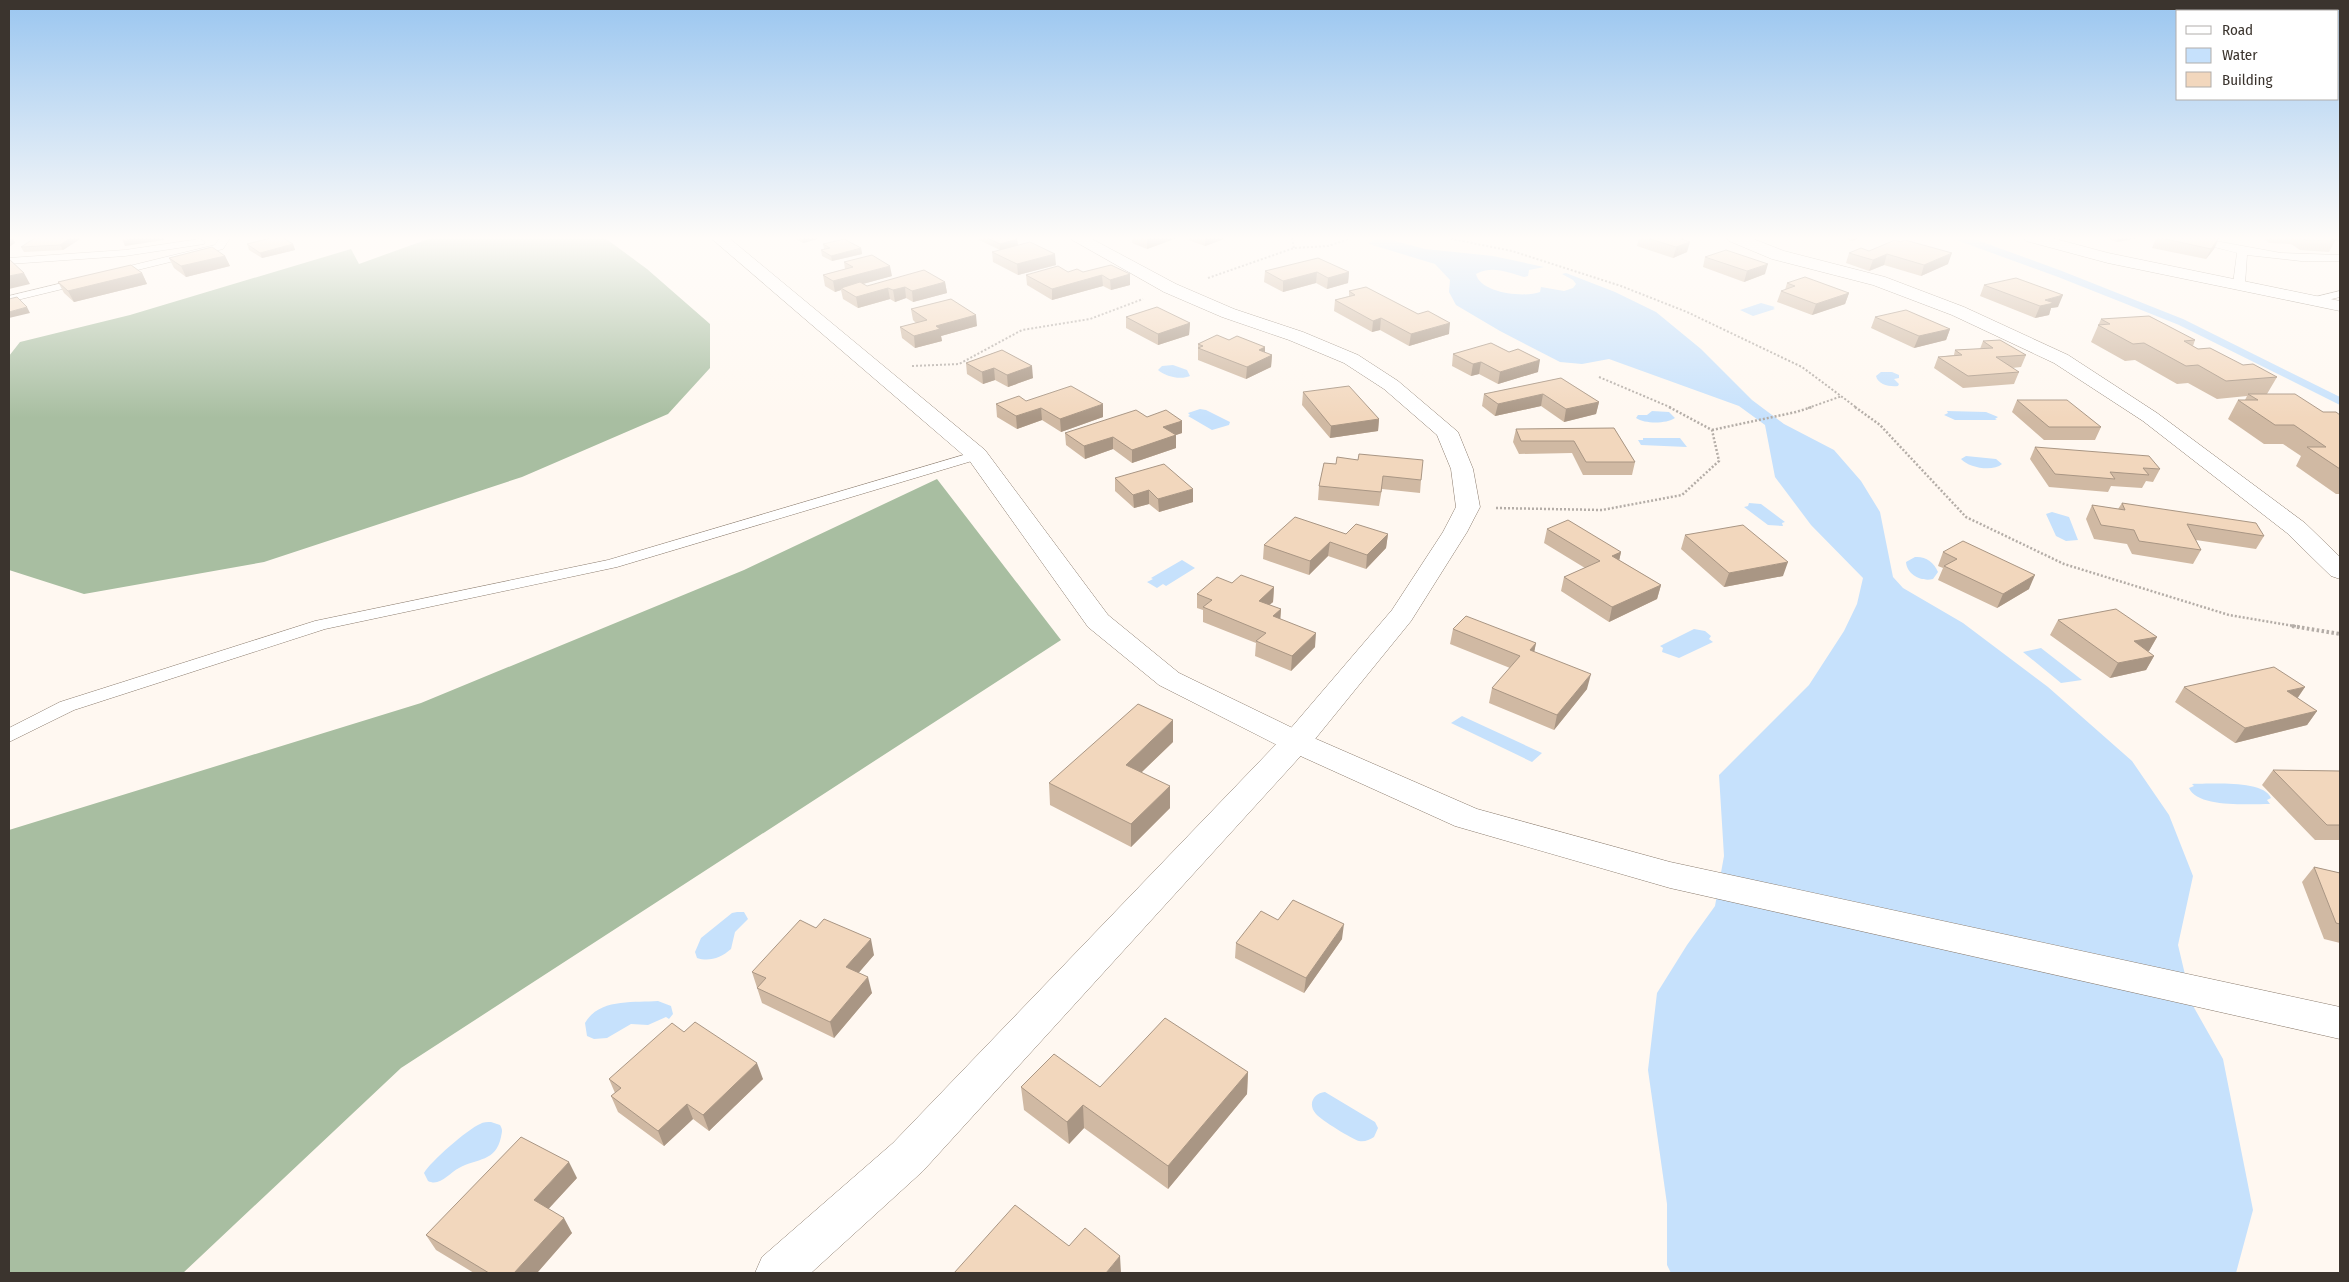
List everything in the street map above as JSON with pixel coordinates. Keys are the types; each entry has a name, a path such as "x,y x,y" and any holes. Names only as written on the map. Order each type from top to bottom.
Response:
{"street":[{"path":"790,298 977,456 1098,621 1168,679 1296,742 1467,818 1670,874 2302,1013 2340,1023"},
{"path":"778,1273 908,1157 1296,742 1402,615 1455,532 1468,508 1462,469 1446,432 1390,385 1351,359 1296,336 1228,313 1193,298"},
{"path":"1922,298 2062,359 2150,417 2296,528 2340,571"},
{"path":"2305,298 2340,306"}],"lane":[{"path":"2315,300 2324,298"},
{"path":"9,736 67,706 321,625 611,564 977,456"}],"path":[{"path":"906,367 959,364 1022,330 1090,319 1145,298"},
{"path":"1651,298 1687,312 1802,367 1880,425 1966,516 2064,564 2229,615 2340,634"},
{"path":"1599,377 1661,402 1712,430 1796,412 1842,396"},
{"path":"1468,508 1602,510 1682,495 1719,461 1712,430"}],"green space":[{"path":"188,298 680,298 710,324 710,368 668,414 522,477 264,562 84,594 9,570 9,356 20,342 130,315"},
{"path":"937,479 1061,640 401,1068 183,1273 9,1273 9,830 421,703 744,570"}],"water":[{"path":"1452,298 1627,298 1656,312 1701,349 1752,400 1784,424 1834,450 1861,481 1880,512 1893,577 1903,588 1963,623 2048,687 2132,761 2169,815 2193,876 2178,945 2192,1004 2223,1059 2253,1210 2236,1273 1671,1273 1667,1265 1667,1204 1648,1070 1657,993 1687,945 1715,906 1724,856 1719,775 1809,685 1844,631 1857,604 1863,578 1811,525 1775,477 1765,425 1739,406 1609,359 1582,364 1560,362 1500,331 1456,305"},
{"path":"1761,303 1775,307 1773,308 1775,309 1753,316 1740,310"},
{"path":"1173,365 1187,370 1190,376 1174,377 1158,370 1162,366"},
{"path":"1881,372 1892,372 1899,375 1899,378 1894,379 1899,384 1898,386 1888,386 1879,382 1876,376"},
{"path":"1200,409 1230,422 1229,425 1212,430 1188,416 1190,415 1188,413"},
{"path":"1652,411 1669,412 1675,418 1655,422 1636,418 1638,415 1647,415"},
{"path":"1947,411 1986,412 1998,417 1995,419 1997,420 1955,420 1944,415 1948,413"},
{"path":"1643,438 1680,438 1687,447 1641,445 1638,440 1643,440"},
{"path":"1966,456 1996,459 2002,464 1993,468 1975,467 1961,459"},
{"path":"1749,503 1761,504 1785,522 1782,523 1783,526 1768,525 1744,507 1748,506"},
{"path":"2052,512 2069,517 2078,540 2066,541 2056,536 2046,514"},
{"path":"1915,557 1926,559 1934,565 1938,572 1933,579 1920,578 1909,571 1906,562"},
{"path":"1182,560 1195,568 1166,586 1163,584 1157,588 1147,582 1153,579 1151,578"},
{"path":"1694,629 1705,631 1711,636 1709,639 1713,642 1679,658 1662,652 1663,648 1660,646"},
{"path":"2041,648 2082,680 2061,683 2023,652"},
{"path":"1462,716 1542,753 1532,762 1451,723"},
{"path":"2192,784 2236,784 2258,788 2266,792 2271,798 2267,800 2270,804 2225,804 2213,802 2202,799 2194,794 2189,788 2194,786"},
{"path":"744,912 748,919 735,932 731,949 715,958 706,960 697,958 695,952 701,938 732,913"},
{"path":"658,1001 671,1006 673,1014 669,1019 666,1017 648,1025 631,1024 607,1038 594,1039 587,1036 585,1023 599,1009 618,1003"},
{"path":"1325,1092 1375,1122 1378,1128 1374,1137 1359,1141 1319,1117 1313,1110 1312,1103 1318,1094"},
{"path":"491,1122 500,1125 502,1129 495,1151 485,1158 459,1168 440,1181 428,1181 424,1173 441,1154 474,1127"}],"building":[{"path":"18,298 27,307 9,312 9,299"},
{"path":"1344,298 1387,298 1418,314 1428,311 1450,323 1411,334 1381,318 1373,321 1335,300"},
{"path":"1799,298 1835,298 1816,304"},
{"path":"2018,298 2053,298 2045,300 2054,303 2040,306"},
{"path":"951,299 976,315 936,326 940,329 914,336 900,327 927,320 911,309"},
{"path":"1157,307 1190,323 1158,334 1126,317"},
{"path":"1906,310 1950,329 1919,336 1875,317"},
{"path":"2149,316 2195,340 2184,341 2198,349 2210,348 2243,365 2253,364 2277,377 2226,381 2198,365 2186,366 2144,343 2133,344 2098,325 2110,324 2101,319"},
{"path":"1217,335 1229,340 1237,336 1265,347 1259,350 1272,355 1247,367 1198,348 1203,346 1198,344"},
{"path":"2000,340 2026,355 1996,357 2019,372 1968,376 1938,357 1962,355 1955,350 1993,348 1983,341"},
{"path":"1491,343 1509,352 1518,349 1540,360 1500,372 1481,362 1473,364 1453,354"},
{"path":"1002,350 1032,366 1007,375 994,368 982,372 966,363"},
{"path":"1561,378 1599,402 1566,409 1543,394 1498,404 1484,394"},
{"path":"1071,386 1103,404 1060,419 1041,408 1016,416 996,404 1019,396 1026,401"},
{"path":"1349,386 1379,419 1331,426 1303,392"},
{"path":"2248,394 2295,394 2323,412 2336,412 2340,415 2340,469 2307,447 2326,447 2294,425 2275,425 2238,400 2258,400"},
{"path":"2017,400 2067,400 2101,427 2049,427"},
{"path":"1136,410 1147,417 1166,410 1182,421 1163,427 1176,435 1132,450 1113,437 1084,446 1065,433"},
{"path":"1614,428 1635,462 1586,462 1574,441 1521,441 1516,429"},
{"path":"2035,447 2149,456 2160,469 2143,468 2149,475 2110,472 2115,479 2055,474"},
{"path":"1359,454 1423,460 1421,480 1383,476 1381,492 1319,486 1324,463 1336,464 1337,457 1358,460"},
{"path":"1164,464 1193,489 1158,499 1149,490 1133,495 1115,478"},
{"path":"2122,503 2256,523 2264,536 2187,524 2201,550 2139,541 2134,530 2101,525 2092,505 2125,510"},
{"path":"1295,517 1346,534 1356,524 1388,534 1367,555 1330,542 1310,561 1264,545"},
{"path":"1568,520 1621,552 1612,556 1661,585 1612,607 1564,577 1600,561 1547,529"},
{"path":"1743,525 1788,562 1729,573 1685,535"},
{"path":"1963,541 2035,575 2003,594 1944,566 1957,559 1943,552"},
{"path":"1241,575 1274,587 1259,601 1281,609 1273,616 1316,633 1292,656 1256,641 1266,633 1203,607 1212,600 1197,594 1217,577 1232,583"},
{"path":"2116,609 2157,637 2134,641 2154,656 2118,663 2058,620"},
{"path":"1466,616 1536,643 1530,650 1591,674 1557,715 1492,688 1520,656 1453,629"},
{"path":"2274,667 2305,687 2287,691 2317,711 2245,728 2184,687"},
{"path":"1138,704 1173,720 1126,765 1170,786 1131,824 1049,783"},
{"path":"2273,770 2340,771 2340,825 2327,825"},
{"path":"2314,867 2340,873 2340,924 2336,923"},
{"path":"1293,900 1344,924 1306,978 1236,943 1261,911 1278,920"},
{"path":"824,919 871,939 846,967 868,977 830,1022 757,988 766,978 752,972 800,920 816,928"},
{"path":"1165,1018 1248,1072 1168,1166 1083,1105 1067,1122 1021,1087 1054,1054 1100,1087"},
{"path":"695,1022 757,1063 703,1115 687,1104 658,1131 611,1096 621,1088 609,1079 672,1023 684,1032"},
{"path":"521,1137 569,1162 534,1200 564,1218 514,1273 489,1273 426,1235"},
{"path":"1015,1205 1069,1246 1085,1228 1120,1256 1106,1273 954,1273"}],"waterway":[{"path":"2120,298 2181,322 2340,401"}]}
